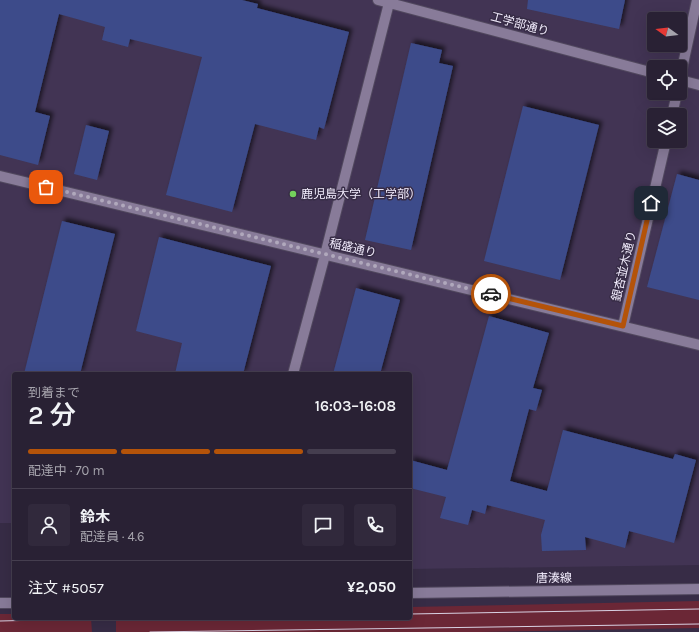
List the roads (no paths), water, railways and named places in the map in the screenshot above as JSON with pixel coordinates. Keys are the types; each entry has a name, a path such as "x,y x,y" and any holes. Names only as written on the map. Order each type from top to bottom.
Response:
{"street":[{"name":"工学部通り","path":"378,0 647,71"},
{"path":"684,60 698,0"},
{"path":"294,372 326,255 389,3"},
{"path":"687,81 699,85"},
{"name":"銀杏並木通り","path":"623,326 664,148"},
{"name":"稲盛通り","path":"0,176 699,345"},
{"name":"唐湊線","path":"412,593 699,589"},
{"path":"0,603 12,602"}],"tram line":[{"path":"412,614 699,609"},
{"path":"0,621 41,620"},
{"path":"150,632 699,624"}],"place":[{"name":"鹿児島大学（工学部）","path":"293,194"}]}
